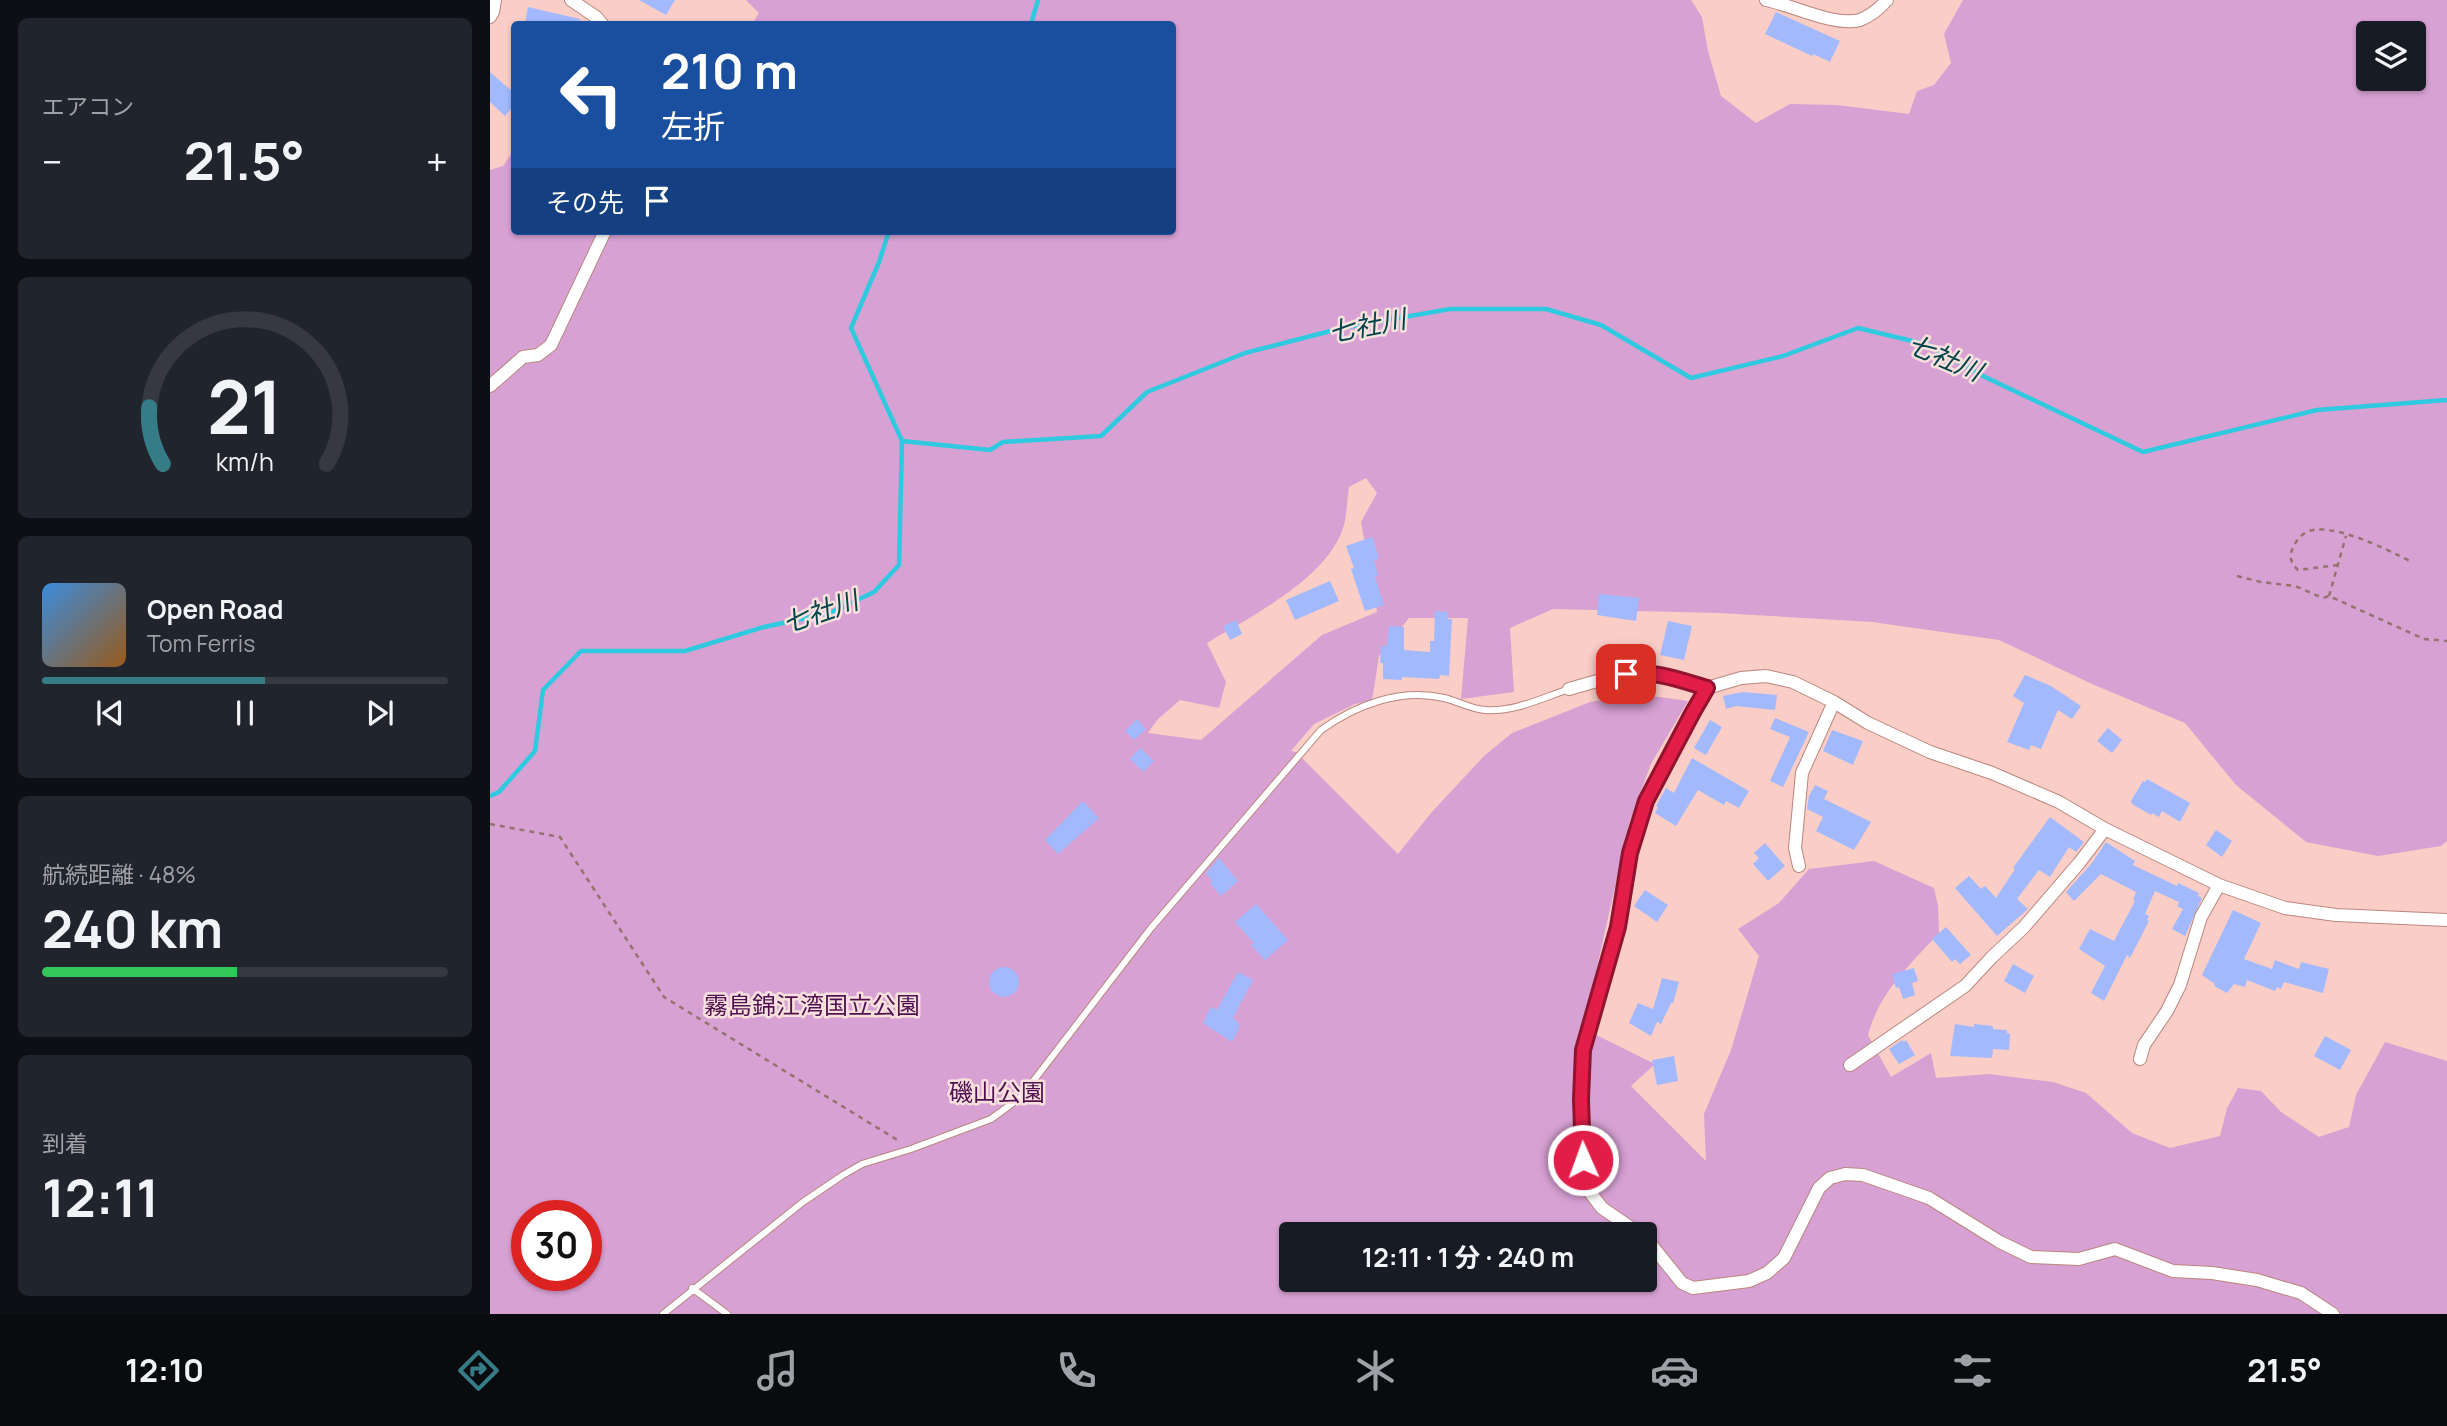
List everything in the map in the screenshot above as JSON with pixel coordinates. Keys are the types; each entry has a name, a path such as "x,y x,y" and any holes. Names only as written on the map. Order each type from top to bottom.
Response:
{"street":[{"path":"490,17 495,0"},
{"path":"571,0 599,21"},
{"path":"1766,0 1844,22 1860,20 1887,0"},
{"path":"490,386 523,357 538,355 551,345 603,235"},
{"path":"1569,689 1640,672 1662,675 1707,688 1741,678 1766,677 1793,682 1834,702 1868,723 1930,751 1992,773 2059,802 2105,829 2219,885 2285,908 2336,915 2447,920"},
{"path":"1622,1222 1602,1208 1586,1187 1581,1099 1583,1050 1618,927 1630,853 1646,801 1707,688"},
{"path":"1799,866 1795,848 1802,773 1834,702"},
{"path":"1850,1065 1965,986 2024,927 2105,829"},
{"path":"2140,1059 2144,1045 2167,1011 2180,985 2201,917 2219,885"},
{"path":"1657,1252 1682,1283 1693,1288 1749,1281 1767,1273 1784,1258 1819,1188 1830,1178 1845,1174 1863,1175 1929,1198 2000,1242 2031,1257 2079,1259 2115,1249 2174,1271 2258,1280 2301,1293 2333,1314"}],"lane":[{"path":"663,1314 803,1202 843,1175 862,1164 991,1119 1021,1097 1151,928 1313,739 1341,715 1363,705 1402,695 1441,697 1483,710 1509,709 1569,689"},
{"path":"692,1289 727,1314"}],"path":[{"path":"2338,565 2298,570 2290,555 2295,542 2307,531 2329,530 2377,545 2410,561"},
{"path":"2329,597 2347,536"},
{"path":"2237,576 2295,586 2323,598 2329,597 2424,639 2447,641"},
{"path":"490,824 560,838 664,997 911,1149"}],"green space":[{"path":"746,0 1691,0 1702,17 1708,51 1721,96 1756,123 1790,104 1837,105 1909,114 1917,91 1934,85 1951,63 1944,34 1963,0 2447,0 2447,841 2441,846 2378,856 2306,842 2236,785 2185,723 2092,684 1999,640 1872,622 1719,613 1553,609 1510,628 1514,692 1461,699 1468,618 1409,618 1379,656 1372,701 1355,704 1314,724 1291,751 1296,752 1398,854 1431,813 1484,756 1512,733 1590,702 1638,694 1688,701 1651,764 1630,820 1586,1016 1592,1033 1655,1064 1631,1086 1706,1161 1704,1114 1731,1050 1759,956 1738,929 1779,903 1809,869 1874,861 1934,888 1939,933 1888,992 1873,1019 1868,1035 1891,1077 1931,1053 1936,1078 1989,1074 2053,1082 2086,1093 2132,1133 2170,1148 2220,1136 2227,1108 2238,1088 2261,1091 2281,1112 2319,1137 2349,1127 2356,1095 2385,1042 2447,1061 2447,1314 490,1314 490,170 503,166 511,154 511,235 1176,235 1176,21 754,21 759,13","holes":["1366,478 1377,493 1361,522 1377,612 1322,635 1201,740 1148,733 1158,719 1180,700 1219,708 1226,682 1207,643 1286,594 1322,562 1336,544 1344,525 1349,487"]}],"building":[{"path":"639,0 675,0 666,15"},
{"path":"528,7 580,19 580,21 525,21"},
{"path":"1776,12 1840,41 1830,62 1765,34"},
{"path":"490,72 511,90 511,109 505,116 490,102"},
{"path":"1372,537 1379,558 1374,560 1378,575 1375,577 1384,605 1365,611 1346,546"},
{"path":"1330,581 1339,601 1295,620 1286,600"},
{"path":"1599,594 1639,598 1636,621 1597,615"},
{"path":"1435,611 1448,612 1448,619 1452,619 1449,676 1440,675 1439,679 1383,679 1381,646 1387,646 1389,626 1404,627 1404,650 1430,652 1430,641 1434,641"},
{"path":"1236,620 1242,634 1230,640 1223,626"},
{"path":"1668,621 1692,626 1684,660 1660,655"},
{"path":"2025,675 2051,686 2081,706 2072,719 2058,710 2041,749 2031,745 2029,750 2007,742 2024,703 2013,696"},
{"path":"1743,692 1777,695 1775,710 1736,706 1726,709 1723,696"},
{"path":"1775,718 1809,732 1783,787 1770,781 1790,737 1770,729"},
{"path":"1137,719 1146,729 1134,740 1125,731"},
{"path":"1710,720 1722,727 1706,755 1694,748"},
{"path":"2108,728 2122,740 2112,753 2097,741"},
{"path":"1832,730 1863,741 1853,765 1823,751"},
{"path":"1140,748 1154,761 1143,772 1130,759"},
{"path":"1692,758 1749,791 1739,808 1726,801 1724,805 1698,790 1676,826 1655,813 1658,807 1656,806 1666,788 1674,793"},
{"path":"2147,779 2190,803 2180,822 2162,811 2159,817 2132,804 2131,801 2143,781"},
{"path":"1815,785 1828,791 1824,799 1871,822 1854,850 1816,831 1823,817 1807,809 1809,796"},
{"path":"1083,801 1099,818 1058,854 1045,840"},
{"path":"2050,817 2084,842 2076,852 2069,847 2050,877 2039,870 2017,899 2028,909 1997,936 1955,888 1969,876 1981,889 1985,886 1996,898 2015,869 2013,868"},
{"path":"2216,830 2232,841 2222,857 2206,845"},
{"path":"2106,842 2135,861 2133,865 2177,886 2178,883 2199,893 2198,896 2202,898 2185,936 2172,929 2183,909 2177,906 2179,902 2155,891 2145,914 2149,916 2149,921 2130,958 2127,955 2104,1001 2091,993 2105,966 2079,949 2090,929 2114,941 2135,901 2136,892 2101,874 2074,901 2066,892 2092,863"},
{"path":"1765,843 1785,866 1768,881 1753,864 1759,858 1754,853"},
{"path":"1219,858 1238,881 1221,896 1210,883 1212,881 1206,873"},
{"path":"1645,890 1668,905 1657,922 1634,906"},
{"path":"1256,904 1288,940 1265,960 1235,922"},
{"path":"2233,910 2261,923 2244,959 2272,969 2275,960 2299,969 2301,962 2329,969 2323,993 2284,982 2281,989 2277,987 2275,991 2247,980 2245,987 2234,984 2227,993 2202,975"},
{"path":"1946,927 1971,955 1960,964 1955,959 1952,962 1932,939"},
{"path":"2013,964 2034,976 2025,993 2004,981"},
{"path":"1004,967 1015,971 1019,982 1015,993 1004,997 993,993 989,982 993,971"},
{"path":"1914,968 1918,981 1912,983 1915,995 1903,999 1892,974"},
{"path":"1238,972 1253,980 1233,1018 1240,1025 1232,1042 1203,1023 1211,1007 1217,1010"},
{"path":"1662,978 1679,982 1673,1003 1661,1024 1657,1022 1651,1036 1629,1023 1638,1003 1653,1009"},
{"path":"1955,1024 1993,1026 1993,1029 2007,1030 2010,1034 2009,1050 1993,1049 1992,1058 1950,1056"},
{"path":"2325,1036 2351,1050 2340,1070 2314,1056"},
{"path":"1906,1040 1915,1055 1899,1064 1889,1049"},
{"path":"1674,1056 1678,1081 1657,1085 1652,1060"}],"waterway":[{"path":"1032,21 1038,0"},
{"path":"888,235 851,328 902,441"},
{"name":"七社川","path":"490,796 499,792 535,751 543,690 581,651 685,651 764,627 830,613 874,592 899,565 902,441 990,450 1003,442 1101,436 1147,392 1245,353 1342,328 1450,309 1546,309 1601,325 1691,378 1783,356 1858,328 1929,345 1983,376 2143,452 2317,410 2447,400"}],"route":[{"path":"1583,1160 1583,1050 1618,927 1630,853 1646,801 1707,688 1662,675 1640,672 1626,674"}],"park label":[{"name":"霧島錦江湾国立公園","path":"812,1004"},
{"name":"磯山公園","path":"997,1091"}]}
